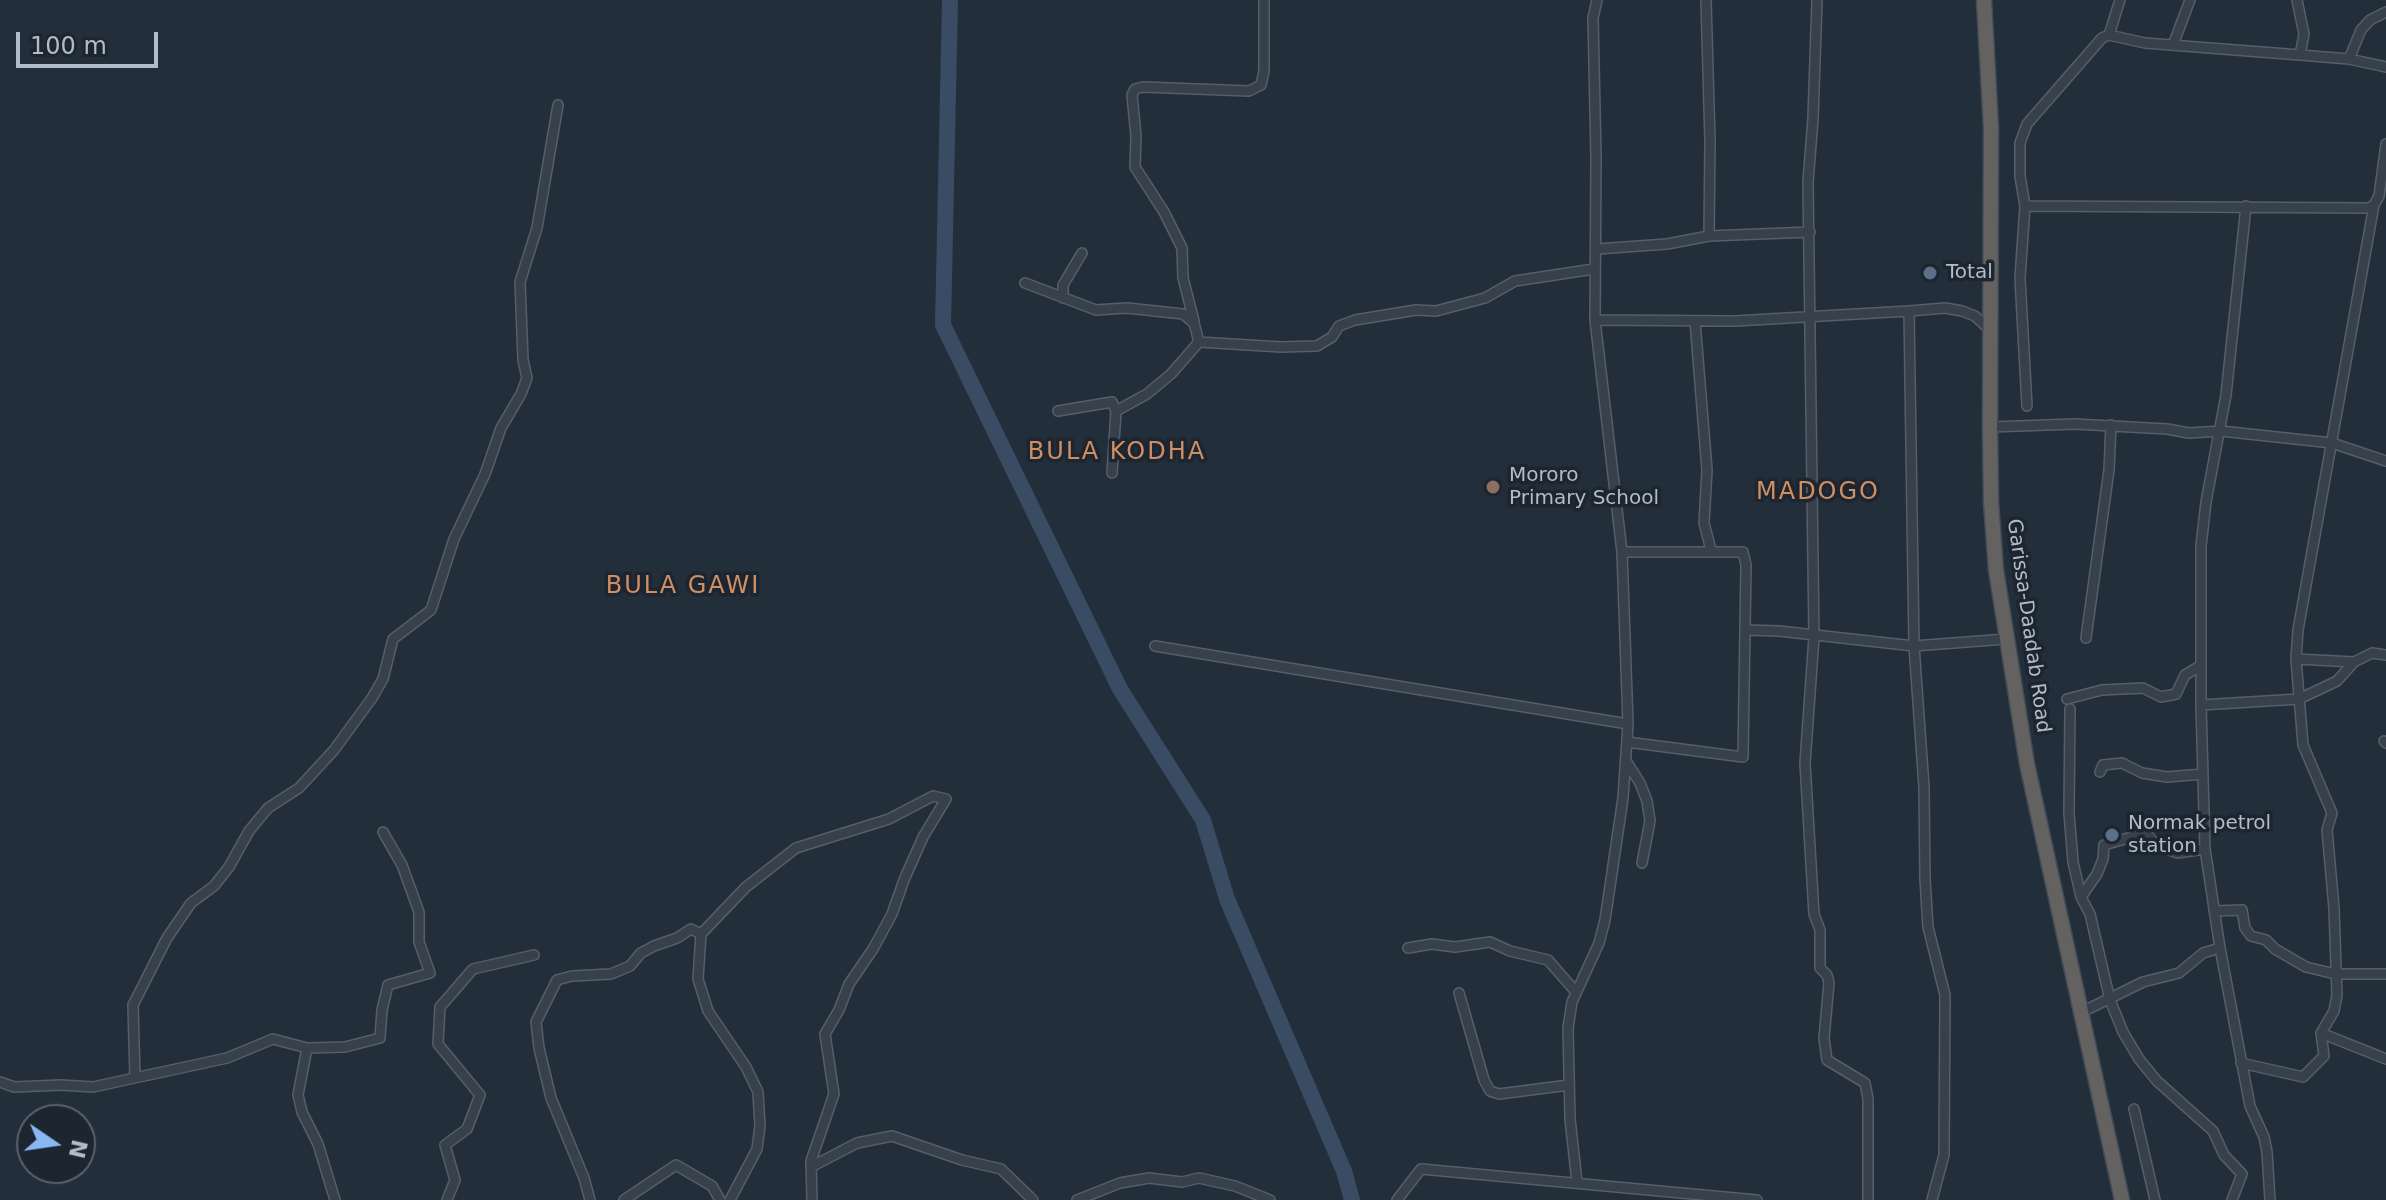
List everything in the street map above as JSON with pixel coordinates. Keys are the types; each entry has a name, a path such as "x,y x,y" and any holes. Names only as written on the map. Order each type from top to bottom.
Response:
{"highway":[{"name":"Garissa-Daadab Road","path":"1984,0 1991,128 1990,427 1996,570 2027,764 2122,1200"}],"street":[{"path":"1199,342 1183,278 1182,248 1164,212 1135,167 1132,95 1135,89 1143,87 1249,91 1261,85 1264,71 1264,0"},
{"path":"1577,1182 1568,1028 1576,992 1599,943 1605,920 1628,724 1622,552 1595,320 1594,269 1597,249 1593,18 1597,0"},
{"path":"1706,0 1709,236"},
{"path":"1817,0 1808,182 1814,637 1805,763 1814,914 1820,930 1820,968 1827,975 1829,983 1824,1038 1827,1060 1865,1083 1868,1099 1868,1200"},
{"path":"2109,35 2120,0"},
{"path":"2173,45 2190,0"},
{"path":"2297,0 2304,34 2300,55"},
{"path":"2349,59 2361,30 2386,12"},
{"path":"2027,406 2020,278 2025,206 2019,164 2020,143 2027,124 2102,38 2109,35 2145,43 2349,59 2386,67"},
{"path":"135,1077 133,1005 167,938 191,903 214,886 229,867 249,831 268,808 299,788 334,750 383,679 393,639 431,610 454,539 481,485 501,428 527,378 523,360 520,282 537,228 558,105"},
{"path":"2241,1063 2303,1077 2324,1056 2321,1033 2334,1011 2337,995 2327,830 2332,813 2303,745 2296,659 2304,589 2380,200 2386,144"},
{"path":"2025,206 2368,208 2380,200"},
{"path":"2246,206 2221,431 2206,502 2201,546 2200,666 2205,849 2241,1063 2250,1106 2264,1137 2270,1200"},
{"path":"1597,249 1667,244 1709,236 1810,232"},
{"path":"1063,298 1063,285 1082,253"},
{"path":"1199,342 1317,346 1332,337 1339,326 1355,320 1416,310 1436,311 1485,298 1515,281 1594,269"},
{"path":"1025,283 1096,310 1127,308 1172,312 1183,314 1194,323"},
{"path":"1595,320 1695,321 1945,308 1975,316 1990,330"},
{"path":"1909,311 1914,646 1924,787 1928,927 1945,995 1944,1155 1932,1200"},
{"path":"1695,321 1707,470 1704,523 1711,550"},
{"path":"1116,411 1147,394 1171,374 1199,342"},
{"path":"1058,411 1112,402 1116,411 1112,473"},
{"path":"1990,427 2111,425 2189,433 2221,431 2332,443 2386,461"},
{"path":"2086,638 2109,470 2111,425"},
{"path":"1622,552 1743,552 1746,565 1743,757 1627,742"},
{"path":"1745,630 1914,646 2006,639"},
{"path":"1155,646 1628,724"},
{"path":"2201,705 2299,699 2337,681 2354,662 2372,653 2386,655"},
{"path":"2296,659 2354,662"},
{"path":"2200,666 2185,675 2176,694 2161,697 2143,688 2102,690 2068,704 2069,813 2073,862 2081,897 2090,914 2110,1000 2123,1032 2157,1081 2213,1131 2224,1155 2242,1174 2232,1200"},
{"path":"1626,761 1647,801 1650,821 1642,863"},
{"path":"2100,772 2103,765 2122,763 2142,773 2167,777 2203,774"},
{"path":"730,1200 757,1149 760,1126 758,1092 746,1067 708,1011 698,979 701,934 746,887 796,848 889,819 933,796 946,799 917,851 892,914 849,984 825,1034 834,1094 811,1161 812,1200"},
{"path":"0,1082 14,1087 93,1087 227,1058 273,1039 307,1048 345,1047 380,1038 388,985 430,973 419,942 419,912 402,865 383,832"},
{"path":"2081,897 2097,874 2104,845 2146,833 2156,845 2177,853 2205,849"},
{"path":"2214,911 2242,910 2245,928 2251,936 2266,940 2275,949 2306,967 2335,974 2386,974"},
{"path":"590,1200 551,1098 536,1022 557,980 611,974 630,966 641,953 691,929 701,934"},
{"path":"1408,948 1432,944 1455,947 1490,942 1510,951 1548,960 1576,992"},
{"path":"2080,1013 2143,982 2179,973 2203,953 2220,948"},
{"path":"447,1200 455,1180 445,1145 467,1129 480,1095 438,1044 440,1007 473,969 534,955"},
{"path":"1459,993 1484,1080 1490,1091 1499,1094 1569,1085"},
{"path":"2321,1033 2386,1059"},
{"path":"307,1048 298,1095 302,1112 318,1144 335,1200"},
{"path":"2134,1109 2155,1200"},
{"path":"811,1167 857,1143 892,1136 962,1160 1001,1169 1033,1200"},
{"path":"624,1200 676,1165 712,1186 720,1200"},
{"path":"1397,1200 1421,1169 1757,1200"},
{"path":"1077,1200 1120,1183 1149,1178 1182,1182 1199,1178 1235,1186 1270,1200"}],"waterway":[{"path":"950,0 943,325 1120,689 1203,820 1227,899 1344,1171 1352,1200"}],"place":[{"name":"Total","path":"1930,273"},
{"name":"Mororo Primary School","path":"1493,487"},
{"name":"Normak petrol station","path":"2112,835"}],"district":[{"name":"BULA KODHA","path":"1117,453"},
{"name":"MADOGO","path":"1818,493"},
{"name":"BULA GAWI","path":"683,587"}]}
